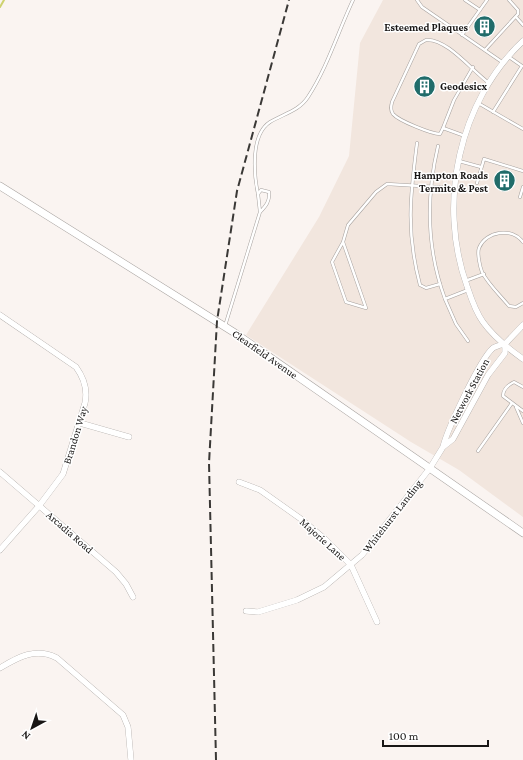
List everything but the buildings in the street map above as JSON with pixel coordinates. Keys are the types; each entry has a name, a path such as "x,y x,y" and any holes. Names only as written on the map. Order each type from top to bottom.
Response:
{"street":[{"path":"523,41 503,62 478,103 458,161 454,221 457,249 465,281 483,322 505,344 523,359"},
{"name":"Clearfield Avenue","path":"0,186 225,326 523,533"},
{"name":"Brandon Way","path":"0,315 76,367 82,375 86,391 86,399 80,423 63,474 39,506 0,550"},
{"name":"Network Station","path":"430,468 443,447 446,435 475,376 493,348 505,344 523,325"},
{"name":"Network Station","path":"443,447 453,439 488,375 505,353 505,344"},
{"path":"80,423 129,437"},
{"name":"Whitehurst Landing","path":"246,611 258,612 298,600 324,587 352,565 378,536 430,468"},
{"name":"Arcadia Road","path":"0,472 116,572 126,584 133,597"},
{"name":"Majorie Lane","path":"240,482 260,490 301,519 326,539 352,565 377,622"},
{"path":"0,668 17,658 33,653 44,653 57,658 122,715 128,727 131,760"}],"lane":[{"path":"225,326 260,212 254,162 262,130 268,123 297,109 304,103 319,76 353,0"},
{"path":"417,0 422,7 503,62"},
{"path":"465,0 480,10"},
{"path":"462,35 487,0"},
{"path":"485,50 518,14 518,10 509,0"},
{"path":"516,17 523,25"},
{"path":"473,67 454,100 440,134 434,134 401,119 394,114 390,107 419,44 426,40 437,41 473,67 477,75 489,83"},
{"path":"493,112 522,66 508,56"},
{"path":"478,103 523,129"},
{"path":"443,128 466,136"},
{"path":"417,143 410,207 411,238 414,261 420,285 426,288 440,284"},
{"path":"438,146 431,186 431,238 434,258 445,299 456,324 468,341"},
{"path":"477,183 484,159 523,172"},
{"path":"458,161 481,167"},
{"path":"343,242 366,308 346,302 332,262 343,242 348,225 382,187 395,183 455,188"},
{"path":"520,197 523,188"},
{"path":"258,194 261,190 266,190 269,192 270,197 267,204 260,212"},
{"path":"523,242 510,232 502,232 488,239 478,250 482,272 509,306 516,307 523,303"},
{"path":"465,281 484,274"},
{"path":"445,299 468,290"},
{"path":"523,387 514,382 510,384 503,392 505,398 523,411"},
{"path":"478,451 512,404"},
{"path":"516,406 523,423"}],"shaded area":[{"path":"383,0 523,0 523,517 459,470 411,442 246,335 319,217 349,156 360,43"}],"waterway":[{"path":"0,7 4,0"}],"railway":[{"path":"216,760 209,463 217,321 237,191 289,0"}],"place":[{"name":"Esteemed Plaques","path":"484,27"},
{"name":"Geodesicx","path":"425,86"},
{"name":"Hampton Roads Termite & Pest","path":"504,181"}]}
